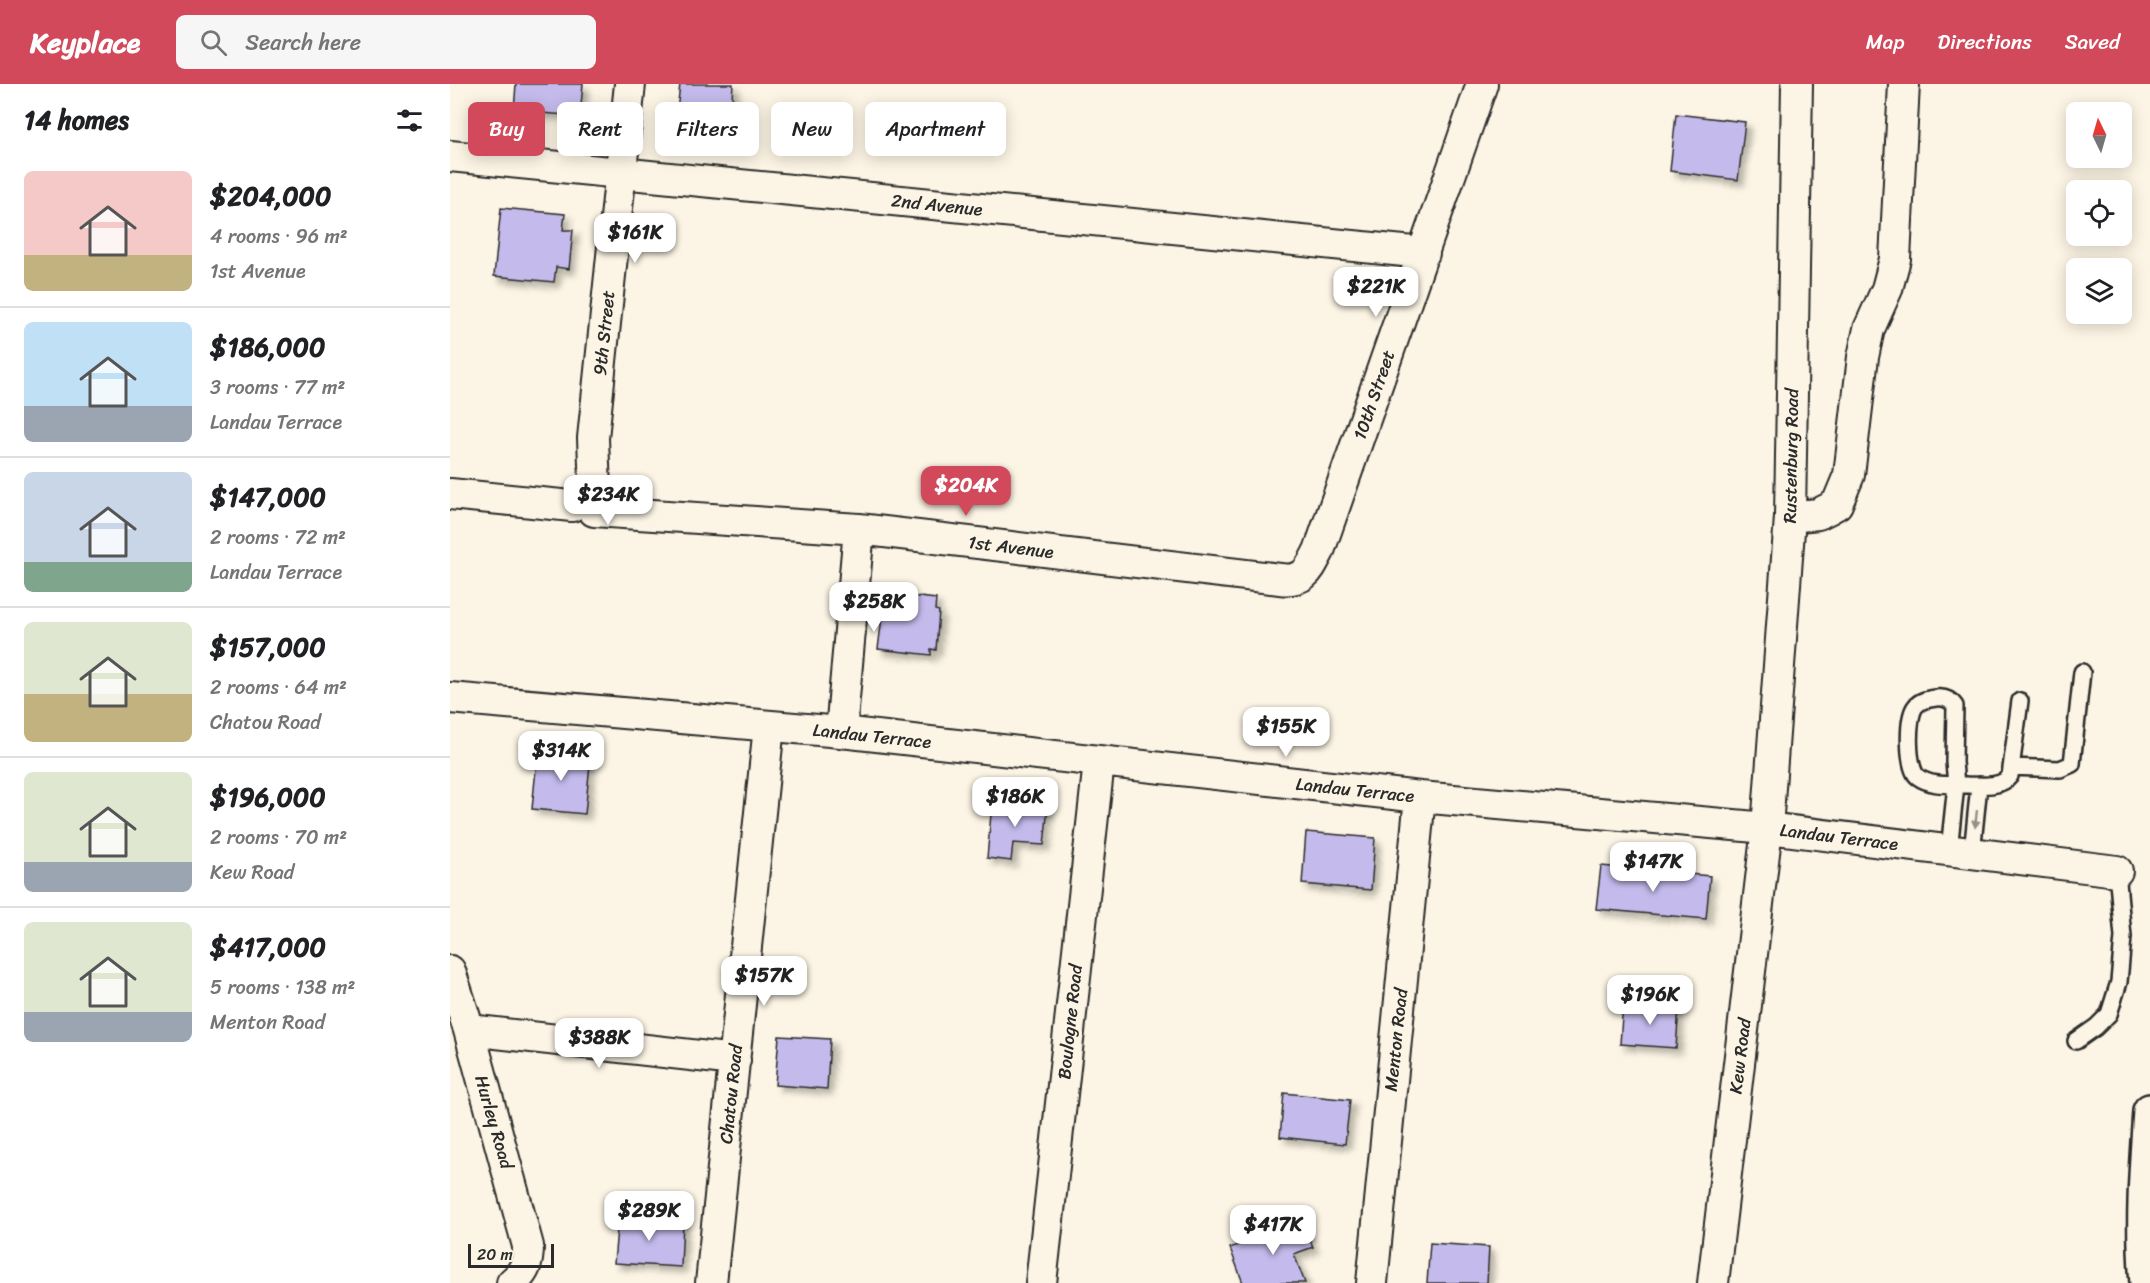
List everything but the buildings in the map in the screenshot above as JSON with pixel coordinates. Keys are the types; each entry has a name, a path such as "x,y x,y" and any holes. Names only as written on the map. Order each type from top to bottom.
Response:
{"main road":[{"path":"2147,1283 2144,1210 2150,1111"}],"street":[{"name":"9th Street","path":"586,497 630,84"},
{"name":"10th Street","path":"1310,569 1319,551 1482,84"},
{"name":"Rustenburg Road","path":"1767,828 1790,517 1797,84"},
{"path":"1790,517 1818,514 1837,504 1850,475 1865,347 1869,328 1887,289 1895,259 1905,84"},
{"name":"2nd Avenue","path":"450,156 1424,253"},
{"name":"1st Avenue","path":"450,494 528,500 586,497 636,513 859,529 1290,580 1301,577 1310,569"},
{"path":"841,732 859,529"},
{"name":"Landau Terrace","path":"450,698 841,732 1420,797 1767,828 2117,871"},
{"name":"Chatou Road","path":"711,1283 769,726"},
{"name":"Boulogne Road","path":"1041,1283 1099,762"},
{"name":"Menton Road","path":"1372,1283 1420,797"},
{"name":"Kew Road","path":"1713,1283 1767,828"},
{"name":"Hurley Road","path":"450,971 469,1030 528,1246 528,1260 518,1278"},
{"path":"469,1030 735,1060"}],"lane":[{"path":"2012,767 2060,769 2072,764 2082,672"},
{"path":"1961,852 1956,784 1954,762 1955,706 1951,701 1942,698 1920,702 1913,711 1910,723 1912,772 1920,779 1934,784 1956,784 1979,785 2005,782 2010,776 2020,701"},
{"path":"1961,852 1979,785"},
{"path":"2076,1041 2096,1027 2109,1014 2119,982 2123,937 2117,871"}]}
